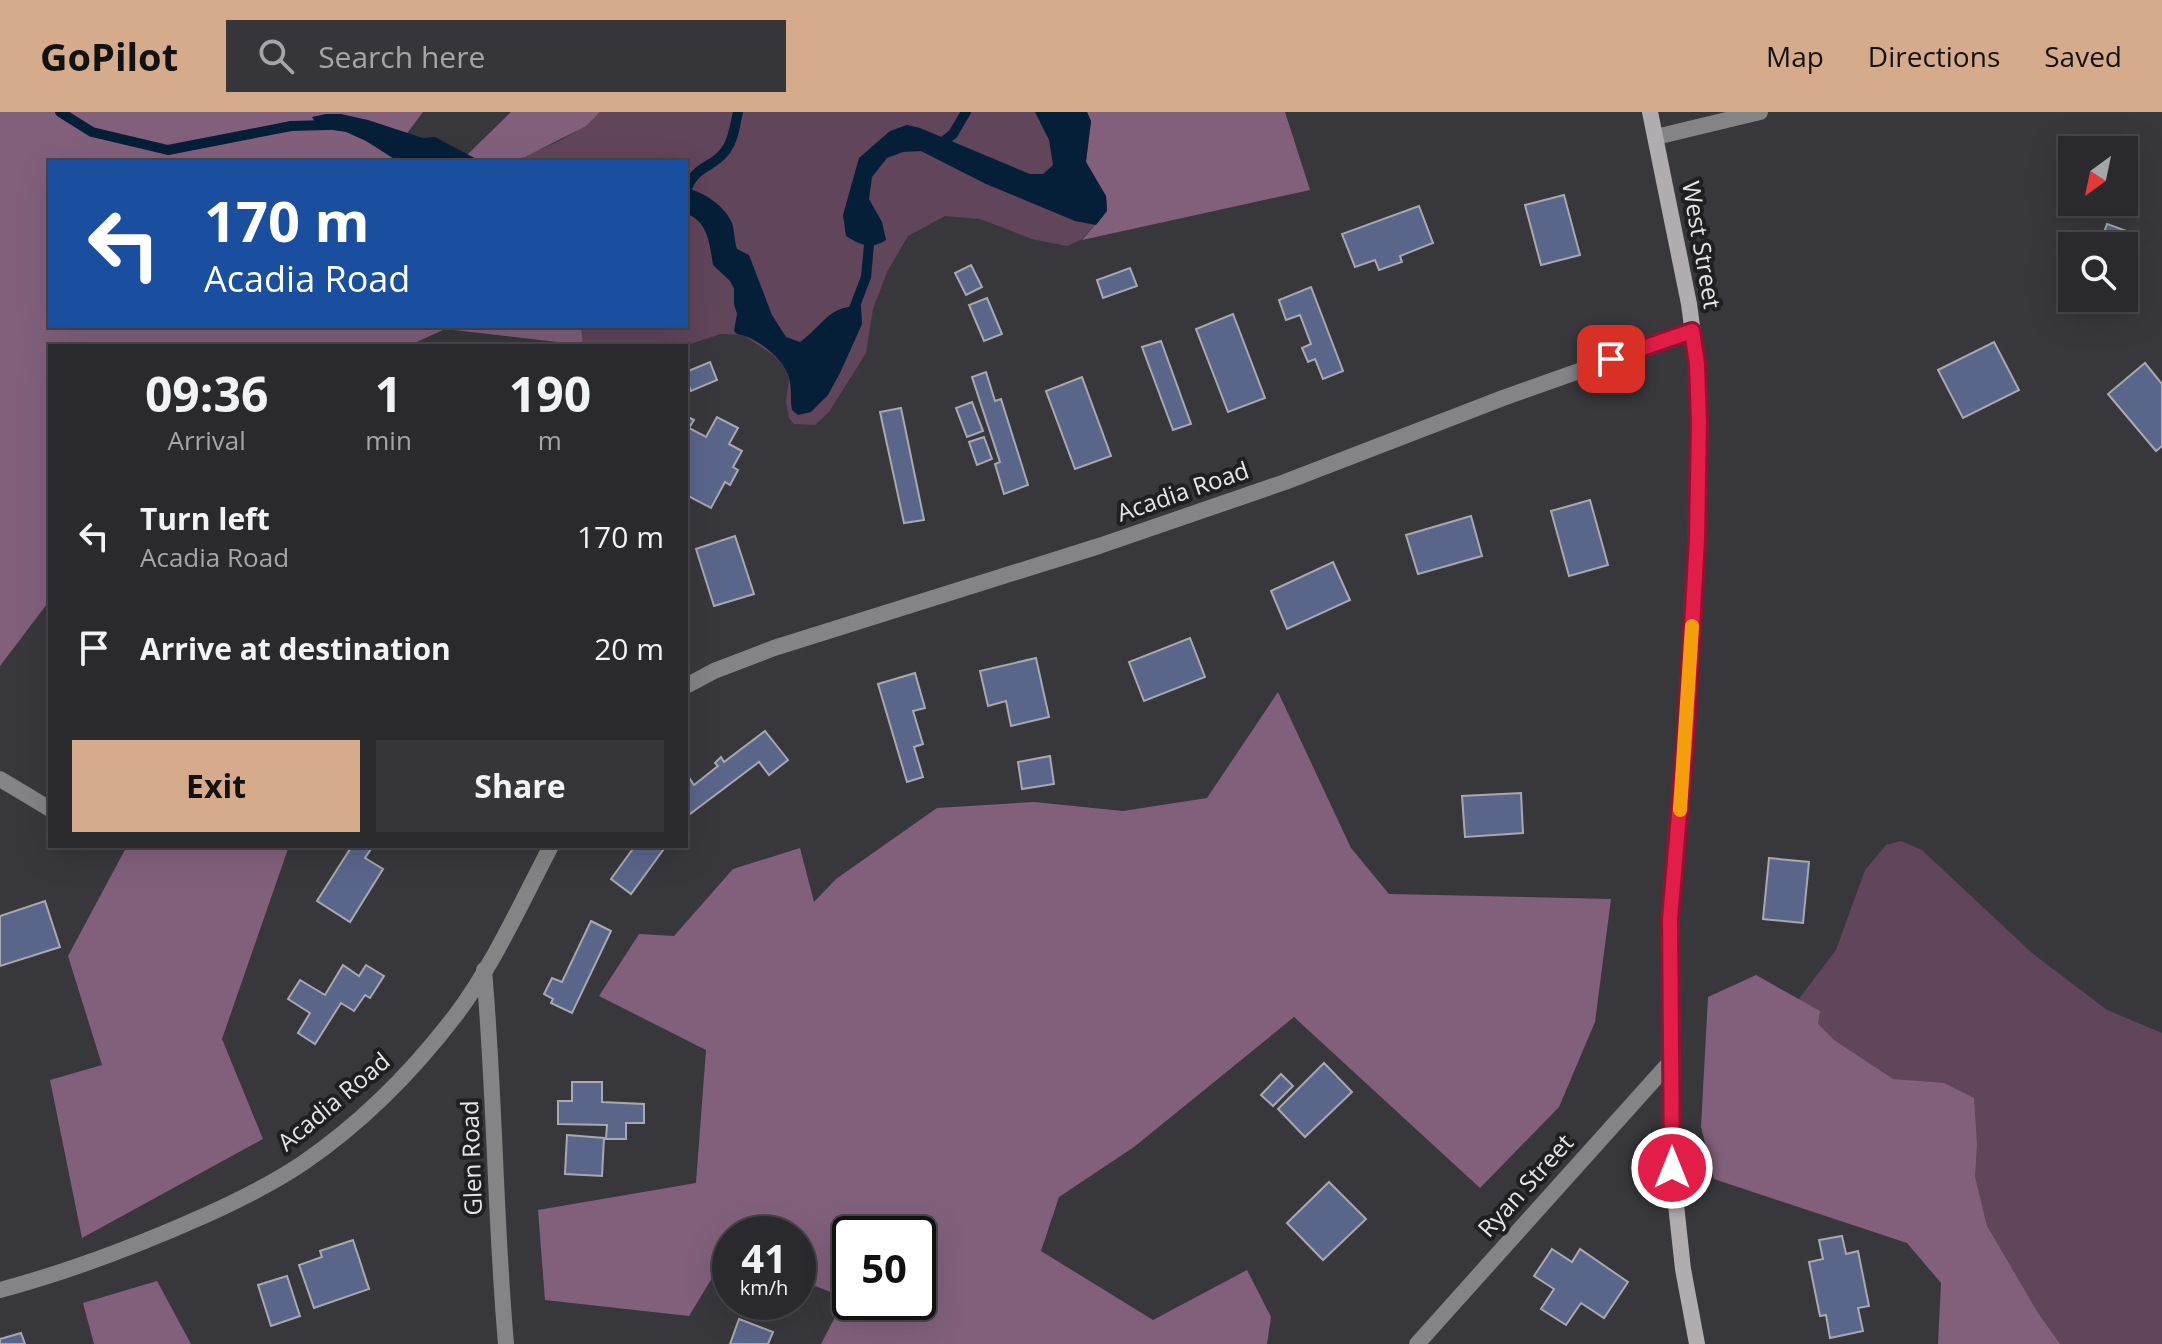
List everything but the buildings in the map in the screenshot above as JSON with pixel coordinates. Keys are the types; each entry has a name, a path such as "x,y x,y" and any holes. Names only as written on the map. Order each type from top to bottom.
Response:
{"main road":[{"name":"West Street","path":"1650,112 1689,304 1697,364 1697,540 1686,733 1670,919 1672,1168 1683,1269 1697,1344"}],"street":[{"path":"1656,137 1760,112"},
{"name":"Acadia Road","path":"688,685 714,671 774,648 1099,546 1285,482 1503,398 1692,331"},
{"path":"0,779 48,808"},
{"name":"Acadia Road","path":"0,1290 78,1267 161,1235 247,1195 301,1165 359,1119 411,1068 457,1013 484,970 550,848"},
{"name":"Glen Road","path":"484,970 506,1344"},
{"name":"Ryan Street","path":"1417,1344 1671,1061"}],"shaded area":[{"path":"0,112 423,112 390,156 396,160 48,160 48,328 581,328 583,344 445,329 412,344 48,344 48,603 0,666"},
{"path":"511,112 600,112 586,126 525,157 478,160 467,155"},
{"path":"600,112 1087,112 1107,211 1081,240 1067,246 1032,239 980,219 945,216 908,236 887,272 873,309 866,353 829,412 815,425 794,424 789,418 786,402 789,379 784,367 772,354 743,335 721,334 688,345 583,344 581,328 688,328 688,160 506,160 553,144"},
{"path":"1087,112 1285,112 1310,190 1082,240 1107,211 1106,196 1086,162 1091,121"},
{"path":"1278,692 1351,848 1389,894 1611,899 1595,1022 1559,1107 1480,1188 1294,1017 1134,1147 1059,1197 1041,1251 1153,1320 1247,1270 1271,1317 1267,1344 821,1344 834,1320 936,1320 936,1216 832,1216 832,1293 816,1286 816,1216 712,1216 712,1278 689,1316 545,1300 538,1210 696,1183 706,1050 599,996 639,934 674,936 733,869 800,848 814,902 836,879 937,808 1034,802 1123,811 1207,798"},
{"path":"1901,841 1922,850 2032,953 2107,1010 2162,1033 2162,1344 2041,1344 1984,1214 1776,1029 1836,950 1865,870 1886,845"},
{"path":"126,848 288,848 222,1039 263,1139 82,1238 50,1080 102,1065 68,956"},
{"path":"1756,975 1820,1011 1818,1024 1834,1040 1893,1079 1944,1083 1974,1098 1977,1144 1975,1177 1987,1226 2060,1344 1938,1344 1941,1283 1907,1243 1714,1179 1701,1127 1708,997"},
{"path":"157,1281 191,1344 94,1344 83,1303"}],"water":[{"path":"1035,112 1087,112 1091,121 1086,162 1106,196 1107,211 1096,225 1075,221 986,184 921,151 903,152 887,158 872,177 869,199 882,222 886,240 866,245 846,236 843,215 859,158 890,131 907,125 920,128 1030,174 1043,174 1053,165 1049,140"},
{"path":"341,114 423,138 435,137 478,160 396,160 346,132 319,128 312,117"},
{"path":"688,189 713,201 729,217 737,249 749,255 772,315 786,337 800,342 833,313 861,306 862,324 840,373 828,395 811,412 798,415 792,410 789,378 776,357 761,344 734,331 737,314 734,289 713,265 709,242 703,228 688,215"}],"waterway":[{"path":"60,112 92,132 168,150 291,126 328,125"},
{"path":"688,186 699,171 716,161 726,150 733,136 738,112"},
{"path":"938,146 953,134 966,112"},
{"path":"850,319 866,277 870,234"}],"slow traffic":[{"path":"1680,810 1692,626"}],"route":[{"path":"1611,359 1692,331 1697,364 1699,422 1697,540 1686,733 1670,919 1672,1168"}]}
